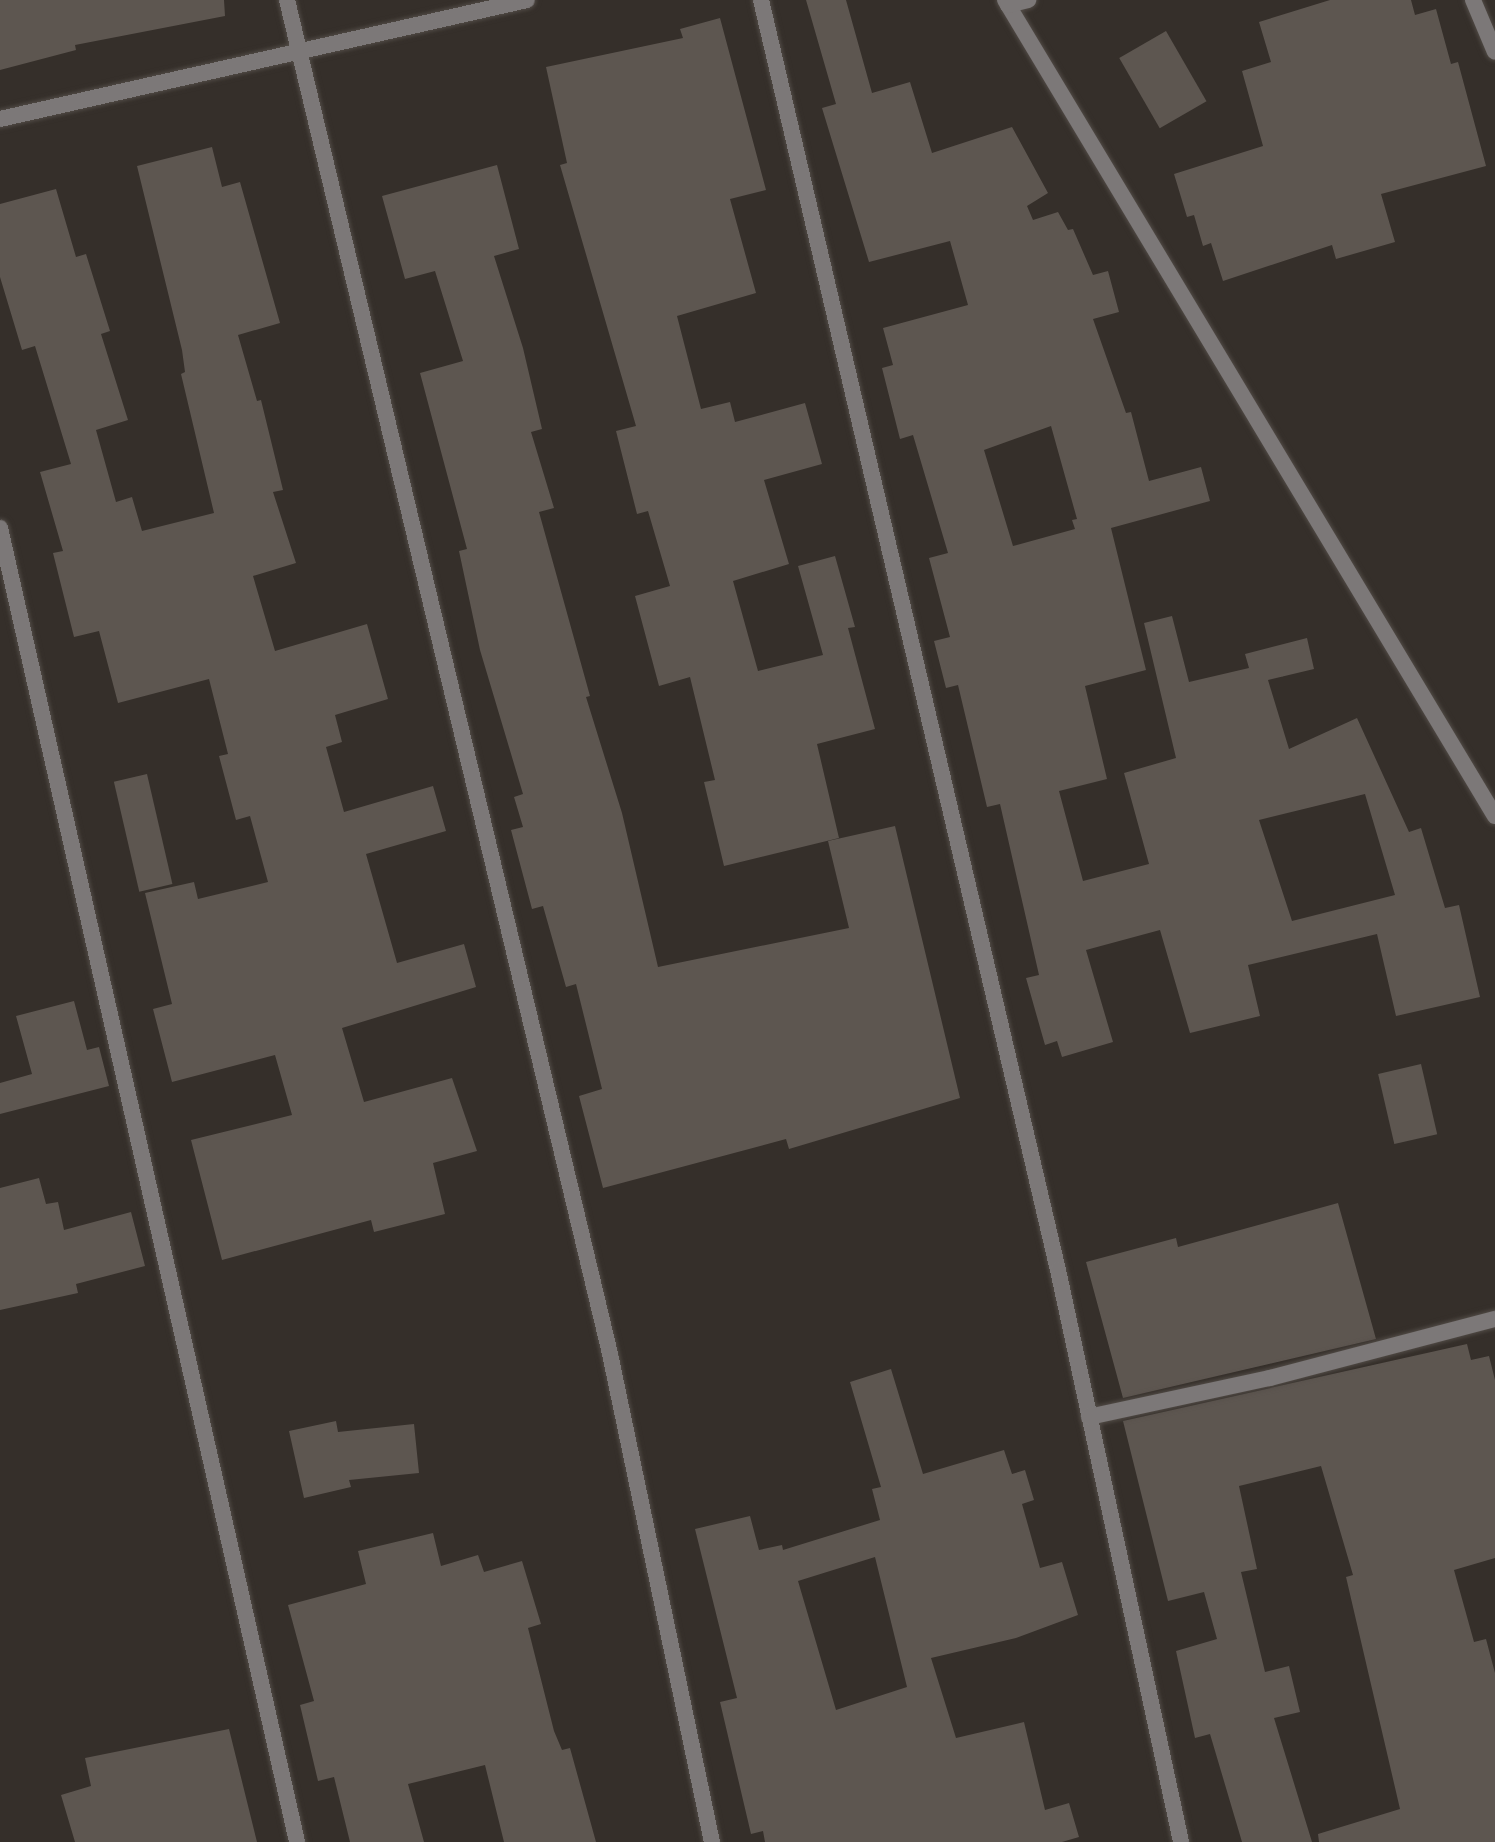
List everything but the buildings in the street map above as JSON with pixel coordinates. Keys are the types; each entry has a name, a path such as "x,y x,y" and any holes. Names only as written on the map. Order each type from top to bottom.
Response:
{"street":[{"path":"287,0 610,1354 712,1842"},
{"path":"0,119 527,0"},
{"path":"761,0 1089,1417 1181,1842"},
{"path":"1028,0 1007,3 1495,816"},
{"path":"1473,0 1495,52"},
{"path":"0,528 297,1842"},
{"path":"1089,1417 1270,1378 1495,1319"}]}
